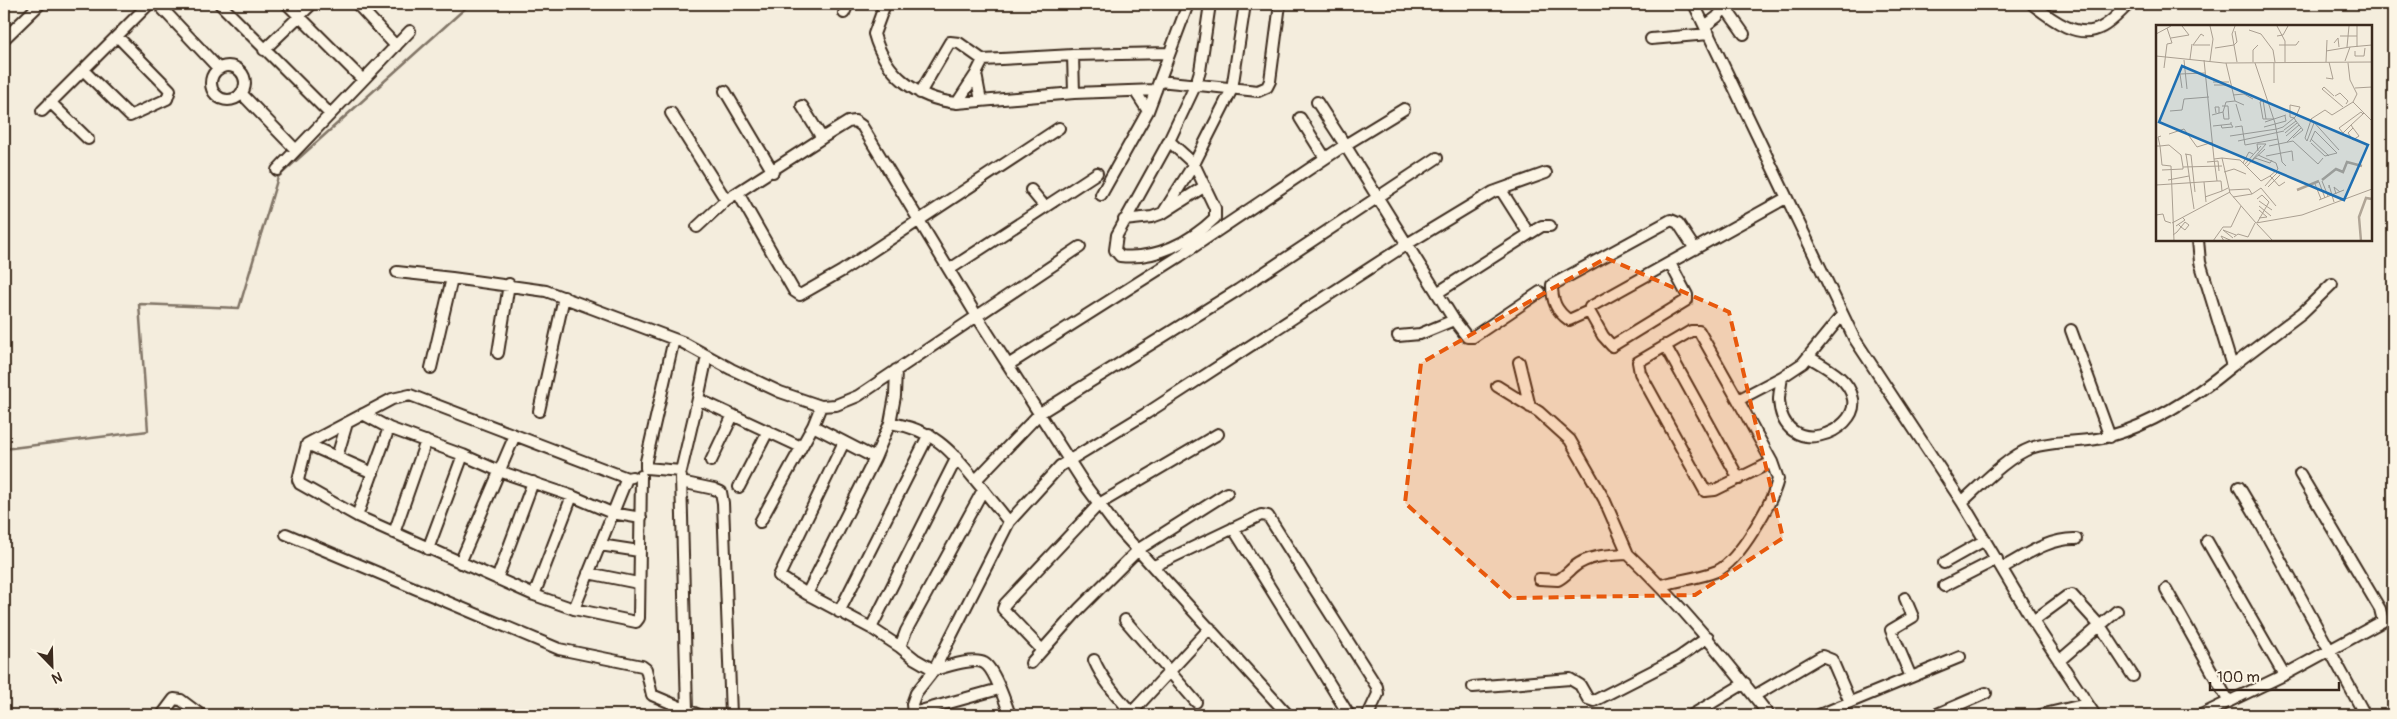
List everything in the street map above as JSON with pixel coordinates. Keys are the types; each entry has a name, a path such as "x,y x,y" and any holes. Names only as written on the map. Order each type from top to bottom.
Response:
{"street":[{"path":"4,39 40,4"},
{"path":"42,111 148,4"},
{"path":"158,4 219,69"},
{"path":"220,4 330,114"},
{"path":"287,4 363,80"},
{"path":"264,50 312,4"},
{"path":"357,4 396,46"},
{"path":"885,4 874,32 874,37 895,74 907,86 920,93 939,101 957,103 1074,93 1135,91 1158,85 1196,84 1258,91 1269,84 1280,4"},
{"path":"1101,195 1148,111 1188,4"},
{"path":"1169,141 1194,164 1215,208 1215,218 1177,246 1133,256 1120,256 1114,250 1114,245 1124,220 1169,141 1196,84 1200,71 1210,4"},
{"path":"1163,213 1194,164 1232,89 1245,4"},
{"path":"1694,4 1786,198 1810,243 1842,315 1866,358 1962,502 2033,621 2094,715"},
{"path":"2032,4 2058,23 2070,28 2090,31 2105,25 2129,4"},
{"path":"1651,39 1706,30 1726,6 1744,34"},
{"path":"277,170 410,31"},
{"path":"83,70 130,116 168,99 170,90 117,36"},
{"path":"920,93 950,42 958,43 983,60 1073,54 1169,53"},
{"path":"1073,54 1074,93"},
{"path":"957,103 983,60"},
{"path":"230,67 240,72 245,82 242,93 232,100 226,100 215,95 211,84 215,73 219,69 230,67"},
{"path":"976,74 981,101"},
{"path":"724,91 773,172"},
{"path":"1135,91 1148,111"},
{"path":"242,93 296,150"},
{"path":"50,102 88,139"},
{"path":"1317,102 1454,320 1467,337 1473,337 1540,292"},
{"path":"802,106 822,138"},
{"path":"1008,365 1180,256 1325,158 1404,109"},
{"path":"672,113 726,200"},
{"path":"1300,118 1325,158"},
{"path":"697,227 726,200 773,172 822,138 848,122 855,121 860,123 920,219 978,318 1069,461 1100,504 1116,526 1139,549 1288,715"},
{"path":"738,193 794,291 800,295 842,271 1060,128"},
{"path":"976,480 1040,413 1238,290 1437,158"},
{"path":"950,269 1097,173"},
{"path":"1000,689 913,714 912,704 916,693 934,670 1009,522 1060,466 1154,408 1406,244 1493,192 1546,173"},
{"path":"1124,220 1152,217 1163,213 1205,186"},
{"path":"1031,190 1045,207"},
{"path":"1501,190 1529,234"},
{"path":"1695,249 1678,223 1671,220 1552,285 1552,296 1561,314 1569,320 1589,311 1593,305 1670,263 1695,249 1786,198"},
{"path":"1437,293 1542,226 1550,226"},
{"path":"2198,241 2200,262 2232,366"},
{"path":"397,272 509,284 546,290 674,339 730,370 780,392 821,406 836,406 852,400 978,318 1080,248"},
{"path":"1589,311 1612,346 1685,303 1687,294 1670,263"},
{"path":"431,368 452,278"},
{"path":"498,353 509,284"},
{"path":"1962,502 2013,458 2031,448 2110,436 2153,420 2203,390 2302,313 2332,284"},
{"path":"539,411 564,297"},
{"path":"1738,400 1782,377 1809,357 1842,315"},
{"path":"1398,336 1420,334 1454,320"},
{"path":"2071,330 2110,436"},
{"path":"1661,585 1719,570 1737,553 1757,525 1777,486 1778,479 1772,462 1699,331 1691,331 1641,359 1637,365 1638,369 1702,488 1710,492 1772,462"},
{"path":"307,444 299,482 357,516 534,595 574,609 636,622 639,618 639,551 644,472 674,339"},
{"path":"1665,345 1739,479"},
{"path":"687,710 681,477 707,356"},
{"path":"1782,377 1779,400 1783,416 1790,428 1801,437 1812,438 1830,432 1843,423 1851,412 1853,400 1841,379 1809,357"},
{"path":"1519,362 1530,407"},
{"path":"807,594 876,458 890,423 895,396 896,370"},
{"path":"1497,386 1539,412 1570,440 1604,499 1628,554 1661,585 1703,631 1769,715"},
{"path":"307,444 392,399 410,395 627,478 644,472 681,477 720,492 723,503 731,715"},
{"path":"698,400 801,447"},
{"path":"760,522 821,406"},
{"path":"363,414 389,428 464,455 499,471 572,496 612,513 641,518"},
{"path":"710,461 732,415"},
{"path":"337,457 347,423"},
{"path":"890,423 906,425 929,434 938,440 957,457 1009,522"},
{"path":"812,426 876,458"},
{"path":"357,516 389,428"},
{"path":"739,487 768,431"},
{"path":"839,612 929,434"},
{"path":"1042,650 1008,617 1003,609 1005,604 1100,504 1218,434"},
{"path":"460,563 515,435"},
{"path":"394,533 426,442"},
{"path":"844,442 778,575 780,579 871,628 934,670 954,664 983,662 988,667 1000,689 1010,715"},
{"path":"307,444 373,472"},
{"path":"428,548 464,455"},
{"path":"871,628 957,457"},
{"path":"2201,715 2284,675 2377,626 2383,621 2383,615 2300,474"},
{"path":"574,609 627,478"},
{"path":"497,579 533,482"},
{"path":"2239,487 2331,650 2365,715"},
{"path":"900,647 910,622 983,490"},
{"path":"1031,663 1139,549 1227,493"},
{"path":"534,595 572,496"},
{"path":"1154,566 1261,516 1270,518 1377,687 1378,694 1368,715"},
{"path":"1233,528 1349,715"},
{"path":"286,534 559,649 642,666 646,669 652,695 699,715"},
{"path":"1944,586 2052,541 2063,538 2076,539"},
{"path":"1944,562 1985,540"},
{"path":"2207,541 2284,675"},
{"path":"600,545 639,551"},
{"path":"1539,579 1558,580 1574,566 1586,560 1602,556 1628,554"},
{"path":"588,573 638,583"},
{"path":"2166,589 2229,702"},
{"path":"2033,621 2070,595 2075,597 2100,627 2133,676"},
{"path":"1906,598 1913,618 1891,630 1911,677"},
{"path":"2059,661 2117,612"},
{"path":"1125,620 1196,702"},
{"path":"1094,660 1099,672 1130,711 1139,707 1210,628"},
{"path":"1474,687 1570,679 1577,682 1588,699 1594,701 1678,658 1703,631"},
{"path":"1754,696 1822,656 1832,660 1850,702"},
{"path":"1819,715 1960,657"},
{"path":"1692,715 1745,684"},
{"path":"1934,715 1986,693"},
{"path":"162,715 174,699 180,700 201,715"},
{"path":"2040,715 2068,712 2087,704"}],"highlighted area":[{"path":"1606,258 1729,312 1783,538 1695,595 1511,598 1405,503 1421,363"}],"waterway":[{"path":"4,449 148,431 139,304 239,308 278,177 470,4"}]}
